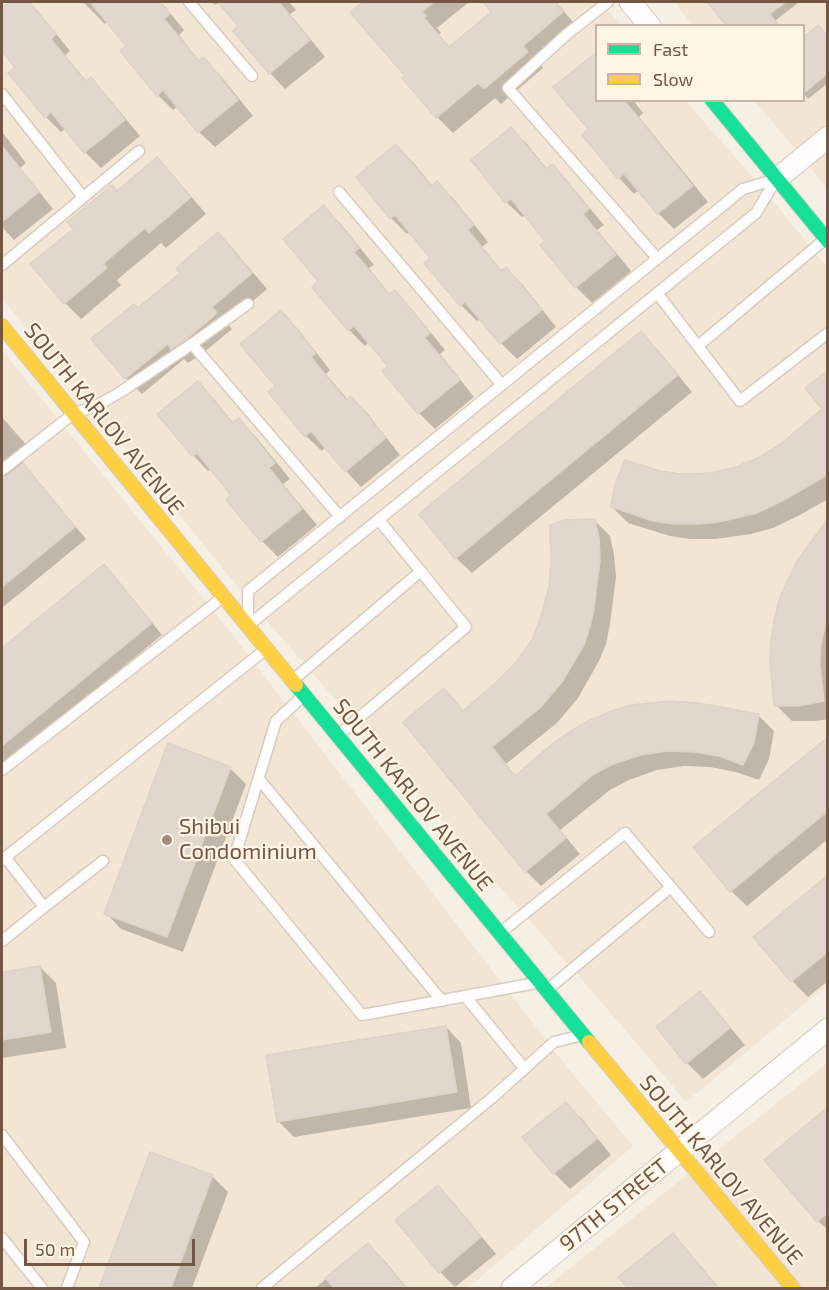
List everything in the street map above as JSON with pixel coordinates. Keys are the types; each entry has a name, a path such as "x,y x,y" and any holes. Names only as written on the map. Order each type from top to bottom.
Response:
{"street":[{"path":"630,2 648,24"},
{"path":"714,102 826,239"},
{"path":"777,179 828,137"},
{"name":"SOUTH KARLOV AVENUE","path":"2,326 793,1288"},
{"name":"97TH STREET","path":"512,1288 828,1029"}],"lane":[{"path":"189,2 252,76"},
{"path":"608,2 567,34 508,88 657,258"},
{"path":"2,94 83,196"},
{"path":"2,265 139,151"},
{"path":"248,626 248,591 743,189 777,179"},
{"path":"248,626 756,213 777,179"},
{"path":"339,192 502,385"},
{"path":"698,346 826,239"},
{"path":"657,293 740,401 828,333"},
{"path":"2,470 74,414 98,405 122,391 248,304"},
{"path":"192,344 340,517"},
{"path":"338,736 466,627 379,520"},
{"path":"292,681 421,571"},
{"path":"2,770 223,597"},
{"path":"44,907 3,859 266,649"},
{"path":"304,695 276,721 234,859 362,1015 465,996 543,986 672,887"},
{"path":"259,779 442,1000"},
{"path":"500,933 625,833 710,932"},
{"path":"2,941 103,861"},
{"path":"465,996 524,1068"},
{"path":"262,1288 494,1097 554,1042 583,1035"},
{"path":"2,1135 84,1242 67,1288"},
{"path":"2,1238 42,1288"}],"shaded area":[{"path":"2,2 600,2 620,24 595,24 595,102 687,102 827,267 827,985 686,1102 252,604 2,298"},
{"path":"674,2 827,2 827,188 756,102 805,102 805,24 692,24"},
{"path":"2,350 228,629 567,1067 633,1146 468,1288 2,1288"},
{"path":"827,1063 827,1288 545,1288"}],"building":[{"path":"9,2 29,2 56,34 51,39 85,81 91,77 125,120 84,153 51,112 45,118 8,73 15,68 2,51 2,7"},
{"path":"90,2 160,2 170,14 164,19 199,61 204,57 238,100 198,133 163,90 157,96 120,51 126,46"},
{"path":"218,2 279,2 310,40 269,74 233,31 238,26"},
{"path":"363,2 434,2 422,12 427,16 424,18 449,47 491,12 483,2 555,2 563,12 523,46 528,52 484,89 478,83 436,118 402,78 405,76 350,12"},
{"path":"707,2 786,2 770,14 778,24 725,24"},
{"path":"818,25 828,36 828,73 805,92 805,36"},
{"path":"595,54 595,102 626,102 693,186 657,214 624,174 618,179 582,135 588,129 553,87"},
{"path":"511,127 546,169 553,164 589,209 583,214 616,255 575,288 540,245 545,241 511,199 505,203 471,160"},
{"path":"396,144 431,186 437,181 474,225 468,230 501,271 506,267 542,310 500,344 465,302 460,306 424,263 430,258 395,215 390,219 356,177"},
{"path":"2,146 39,192 2,222"},
{"path":"157,157 191,197 149,233 145,228 103,264 107,268 64,304 30,264 73,229 67,222 112,185 117,191"},
{"path":"324,205 359,248 354,252 389,294 395,290 430,333 425,338 460,380 418,414 382,371 388,366 354,326 348,331 312,287 318,281 283,239"},
{"path":"218,232 252,273 212,307 217,313 188,338 171,349 168,344 125,379 91,339 134,304 138,308 180,273 176,268"},
{"path":"281,310 316,353 311,357 346,400 351,396 386,438 345,472 311,431 305,437 268,392 275,386 240,344"},
{"path":"641,331 678,375 455,559 419,514"},
{"path":"828,370 828,474 822,478 757,513 719,522 673,524 653,521 611,507 615,484 625,460 660,471 681,474 710,473 736,467 760,457 782,443 822,409 805,388"},
{"path":"198,381 232,423 239,418 275,463 269,468 302,509 261,542 226,500 231,495 197,453 192,456 157,414"},
{"path":"23,463 75,527 2,587 2,477 7,476"},
{"path":"595,519 600,561 594,608 584,645 562,682 541,707 492,747 515,776 552,744 588,721 632,705 670,701 698,703 759,714 754,743 743,765 719,756 667,751 641,755 613,764 594,774 546,814 566,838 525,872 403,722 444,688 463,711 502,677 518,660 533,638 542,613 549,586 550,525 564,520"},
{"path":"828,519 828,613 821,643 820,664 824,701 799,706 774,706 770,662 771,641 780,597 797,561"},
{"path":"104,564 152,623 2,746 2,648"},
{"path":"828,737 828,811 730,892 693,847"},
{"name":"Shibui Condominium","path":"168,743 231,767 167,937 104,914"},
{"path":"828,875 828,952 791,982 753,937"},
{"path":"40,966 51,1032 2,1040 2,972"},
{"path":"700,991 730,1028 686,1064 656,1027"},
{"path":"446,1026 457,1092 277,1122 266,1055"},
{"path":"566,1102 597,1139 553,1174 522,1137"},
{"path":"828,1107 828,1213 817,1222 764,1160"},
{"path":"150,1152 213,1175 171,1288 99,1288"},
{"path":"438,1185 481,1237 439,1273 395,1220"},
{"path":"673,1233 718,1288 628,1288 618,1277"},
{"path":"368,1243 406,1288 334,1288 325,1278"}],"traffic: fast":[{"path":"714,102 828,241"},
{"path":"296,685 589,1042"}],"traffic: slow":[{"path":"2,326 296,685"},
{"path":"589,1042 793,1288"}],"place":[{"name":"Shibui Condominium","path":"167,840"}]}
